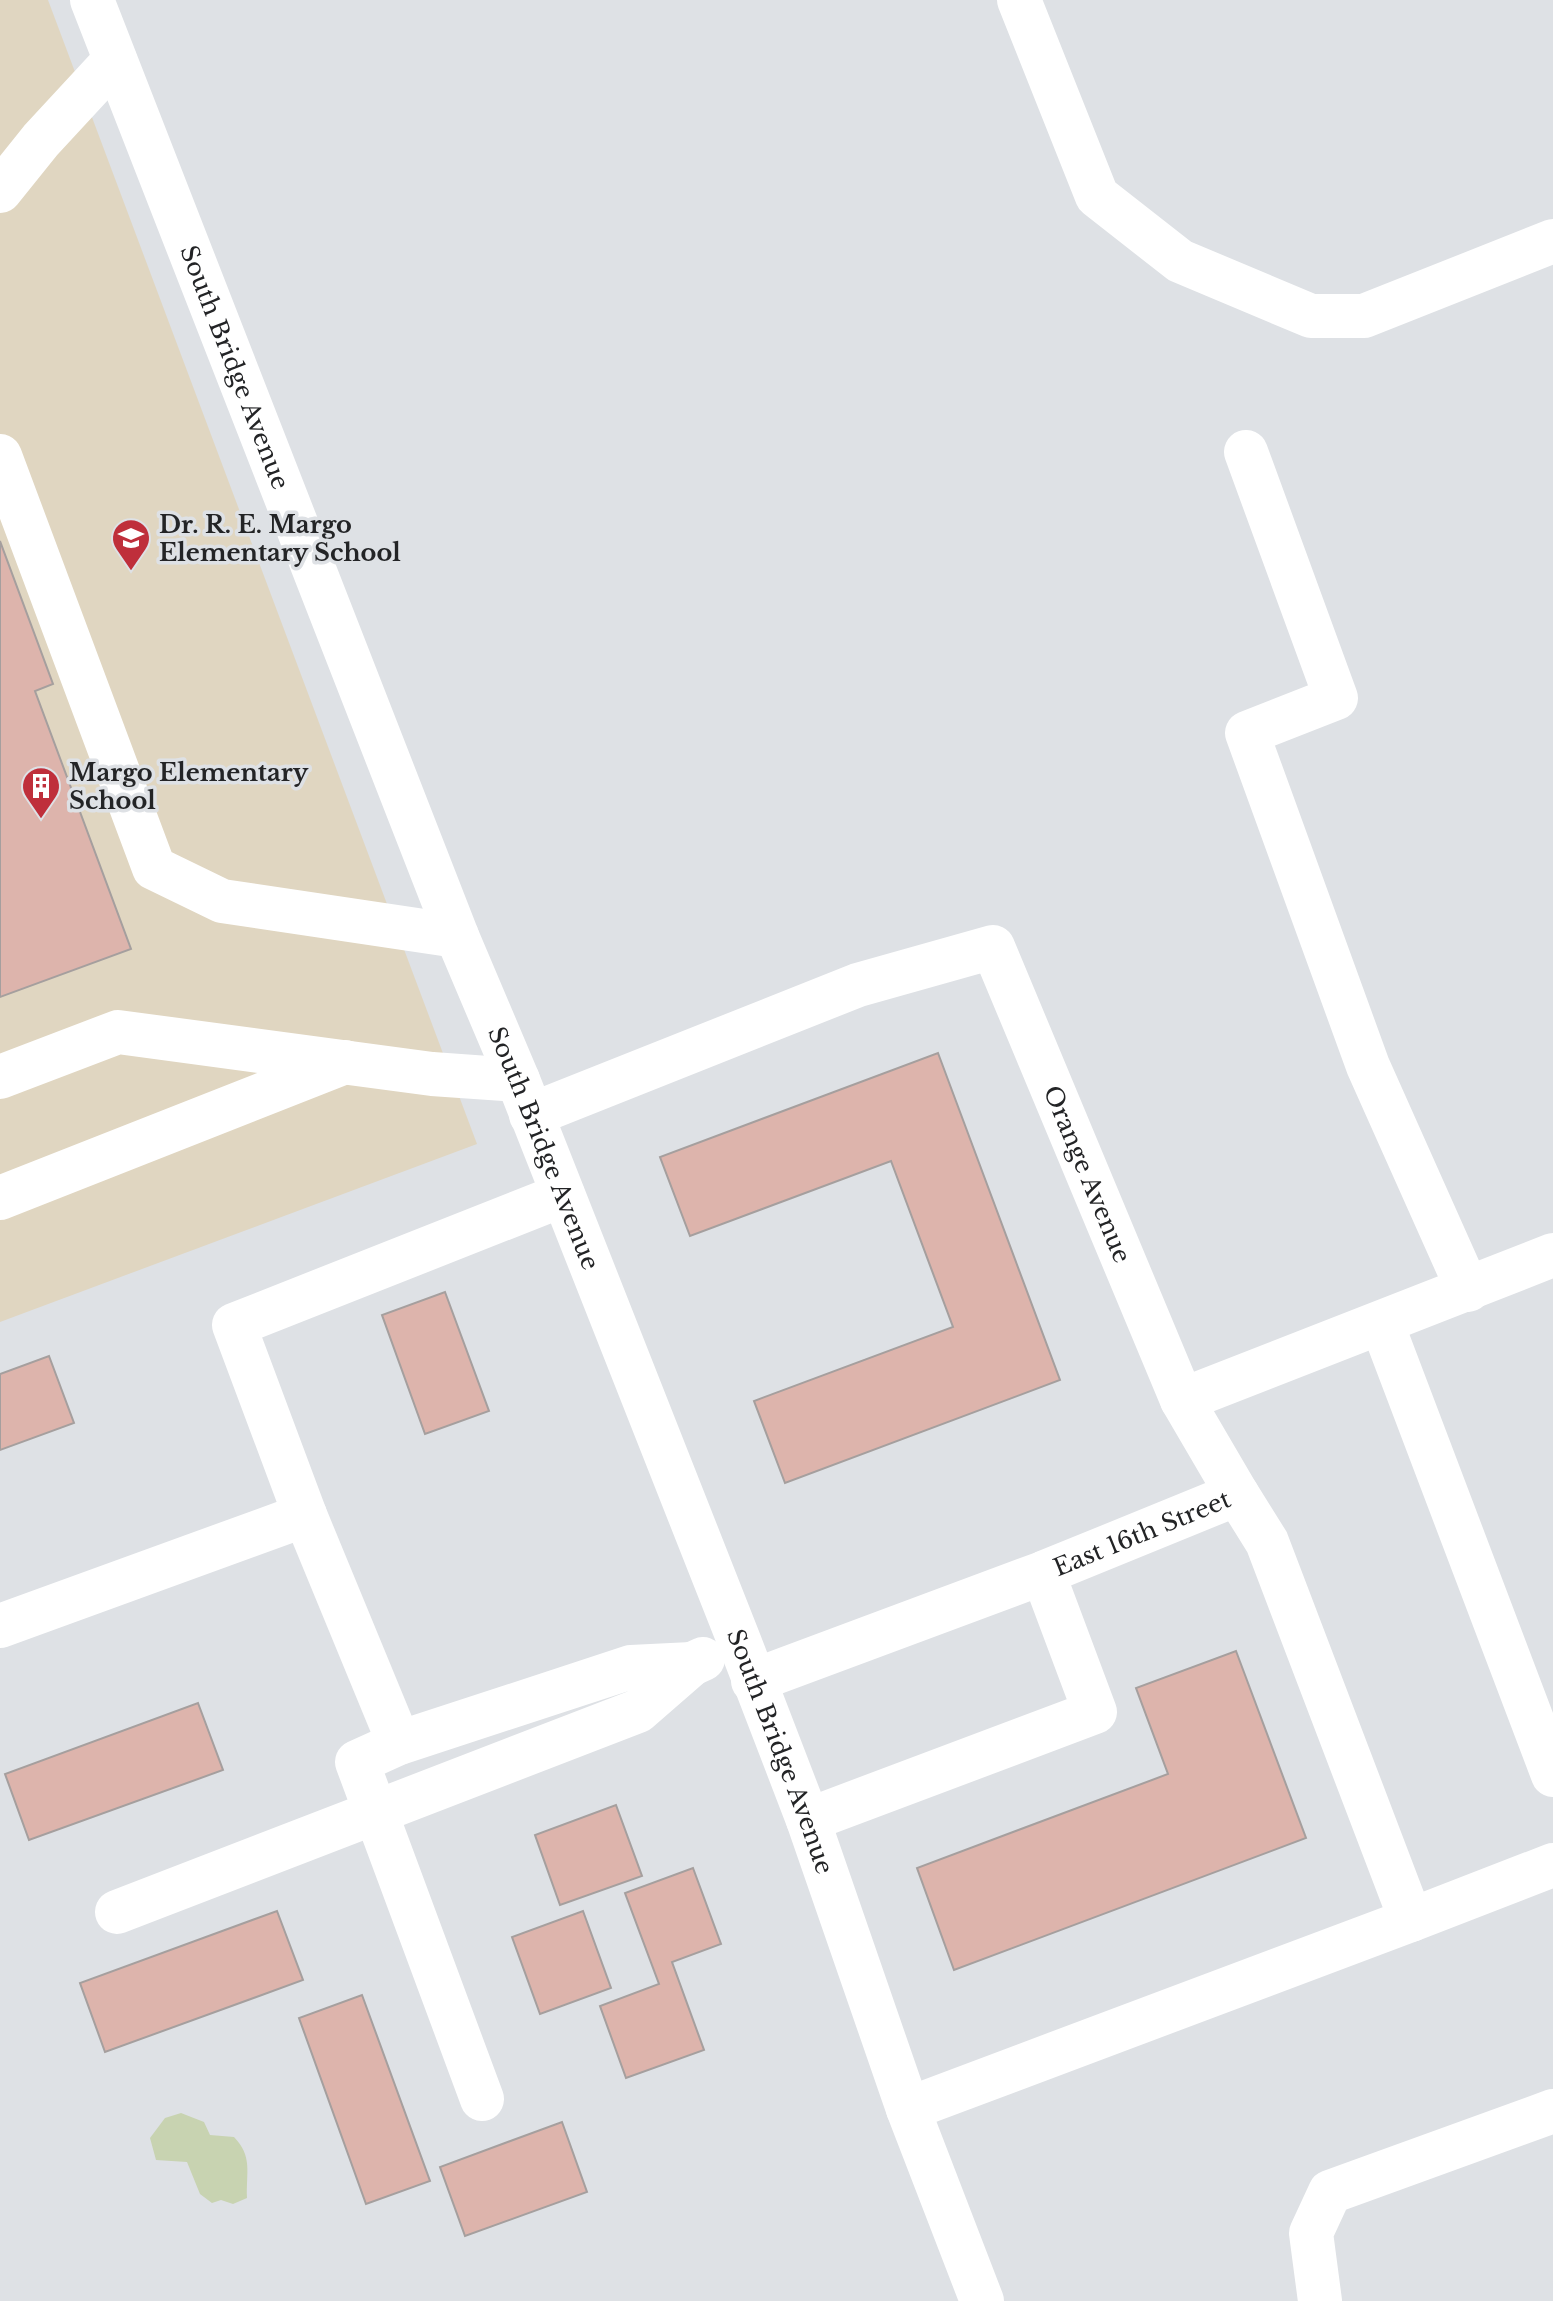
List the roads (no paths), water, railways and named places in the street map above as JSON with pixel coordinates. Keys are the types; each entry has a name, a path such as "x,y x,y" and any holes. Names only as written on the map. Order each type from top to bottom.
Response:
{"street":[{"name":"South Bridge Avenue","path":"92,0 457,936 525,1098 747,1662 808,1820 908,2109 982,2301"},
{"path":"1019,0 1097,196 1180,261 1311,316 1364,316 1553,241"},
{"path":"0,191 41,140 115,60"},
{"path":"1246,452 1336,698 1247,733 1368,1066 1468,1290"},
{"path":"0,456 154,868 222,901 457,936"},
{"name":"Orange Avenue","path":"525,1098 858,985 993,947 1182,1400"},
{"path":"0,1077 118,1032 432,1074 525,1098"},
{"path":"0,1198 347,1061"},
{"path":"399,1743 305,1515 234,1325 563,1195"},
{"path":"1182,1400 1553,1255"},
{"path":"1382,1324 1553,1775"},
{"name":"East 16th Street","path":"692,1664 747,1662 1043,1573 1237,1494 1182,1400"},
{"path":"1237,1494 1267,1542 1411,1920"},
{"path":"0,1626 305,1515"},
{"path":"808,1820 1095,1712 1043,1573"},
{"path":"482,2099 357,1762 399,1743 631,1667 692,1664"},
{"path":"117,1912 638,1711 692,1664"},
{"path":"908,2109 1553,1865"},
{"path":"1320,2301 1311,2233 1330,2192 1553,2111"}],"place":[{"name":"Dr. R. E. Margo Elementary School","path":"131,572"},
{"name":"Margo Elementary School","path":"41,820"}]}
